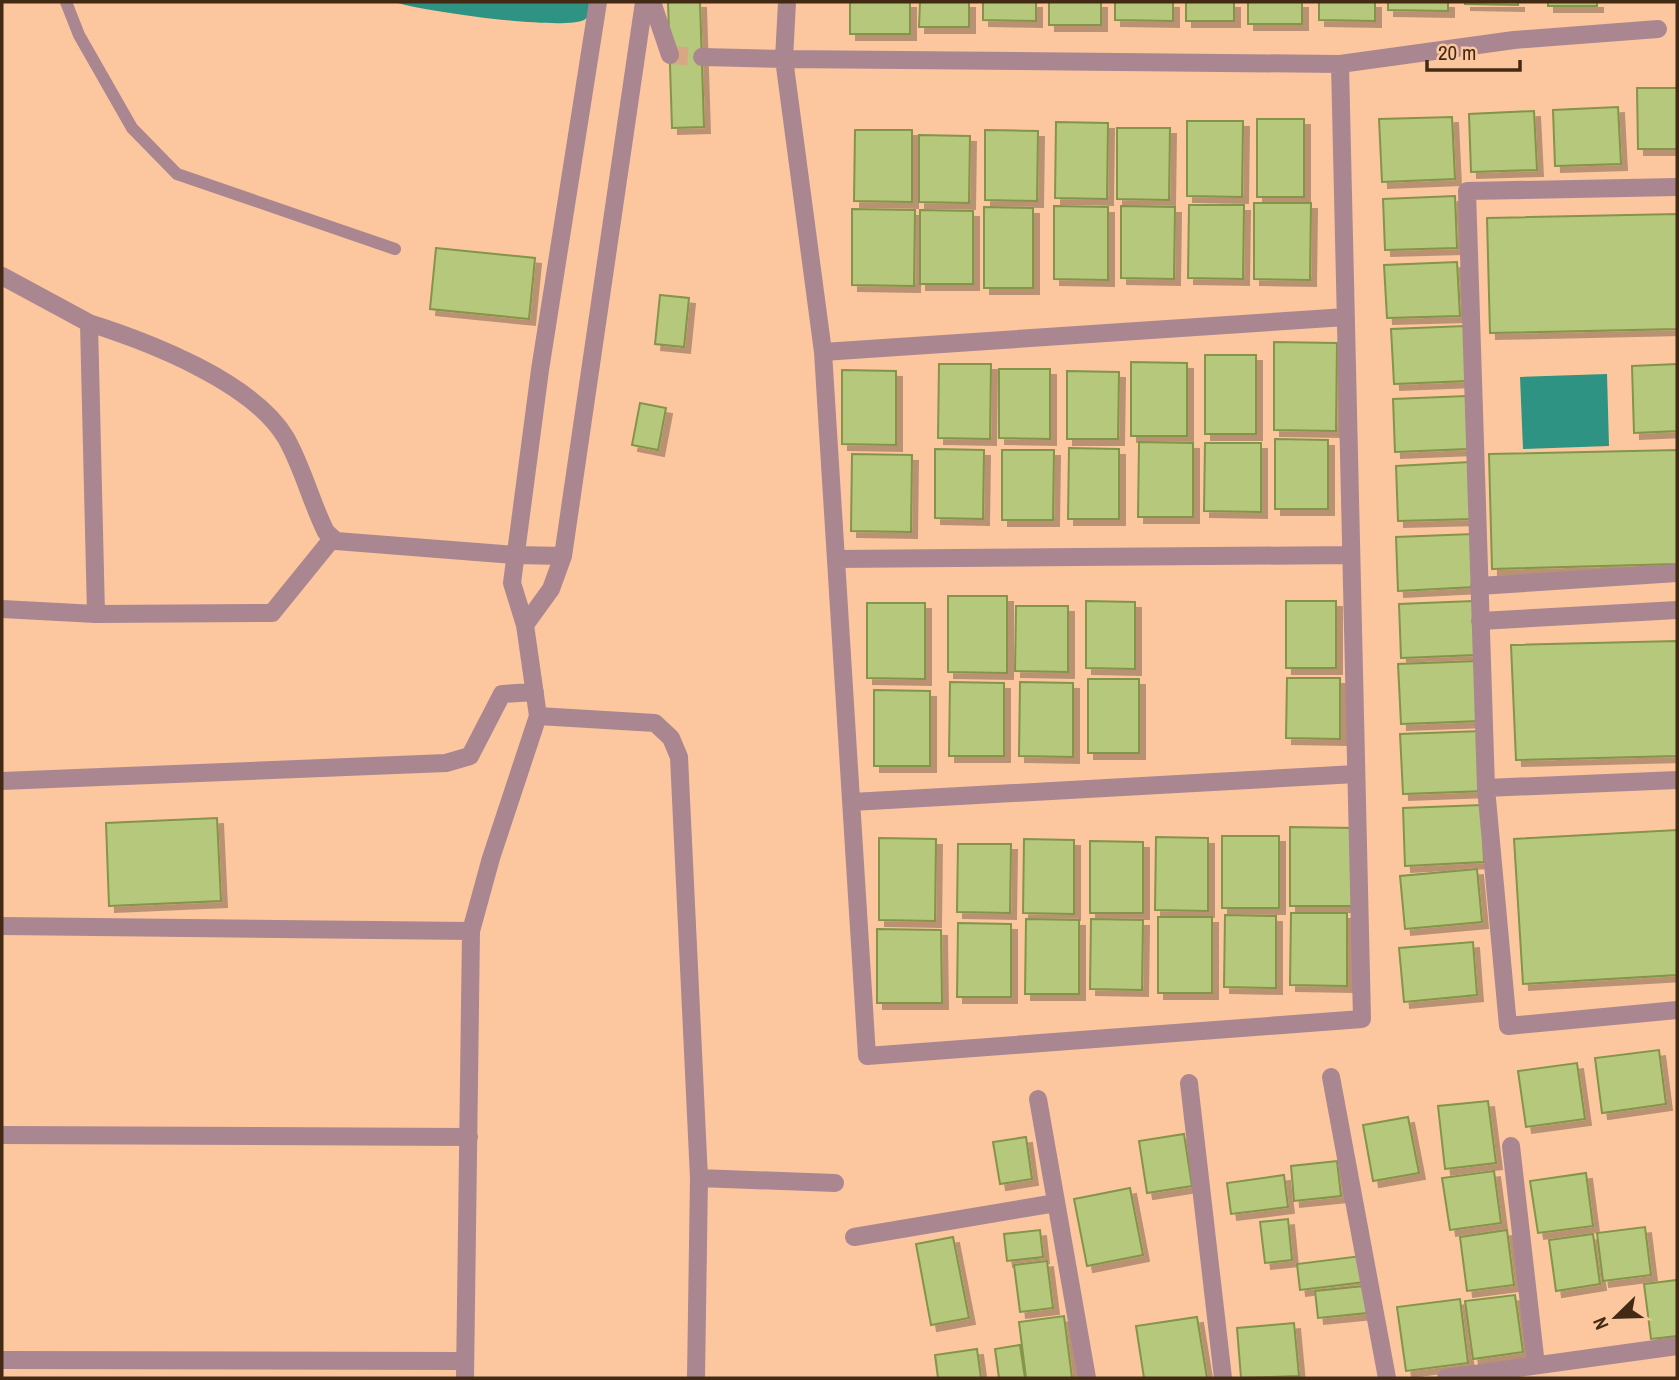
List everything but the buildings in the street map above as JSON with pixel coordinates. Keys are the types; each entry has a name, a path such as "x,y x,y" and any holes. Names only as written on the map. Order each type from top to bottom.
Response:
{"street":[{"path":"2,1360 465,1370 471,930 491,858 538,716 525,625 512,583 540,370 598,2"},
{"path":"525,625 551,589 563,556 644,2"},
{"path":"652,2 670,55"},
{"path":"787,2 784,59 823,352 867,1056 1362,1019 1340,64"},
{"path":"702,57 1340,64 1514,40 1658,29"},
{"path":"1677,187 1467,191 1486,788 1508,1026 1677,1010"},
{"path":"2,276 89,323 144,340 254,403 285,437 317,513 332,539 340,542 515,555 563,556"},
{"path":"823,352 1346,317"},
{"path":"89,323 96,614"},
{"path":"2,608 96,614 272,613 332,539"},
{"path":"836,559 1351,555"},
{"path":"1479,586 1677,573"},
{"path":"1480,621 1677,610"},
{"path":"2,781 446,763 470,756 502,694 535,692"},
{"path":"538,716 655,723 671,738 679,757 699,1178 696,1378"},
{"path":"852,802 1356,774"},
{"path":"1486,788 1677,780"},
{"path":"2,926 471,930"},
{"path":"1331,1077 1387,1378"},
{"path":"1189,1083 1223,1378"},
{"path":"1038,1099 1087,1378"},
{"path":"2,1136 468,1137"},
{"path":"1511,1146 1536,1366"},
{"path":"699,1178 835,1183"},
{"path":"854,1237 1056,1203"},
{"path":"1446,1378 1677,1346"}],"lane":[{"path":"66,2 79,35 132,128 177,174 395,249"}],"water":[{"path":"394,2 595,2 592,12 584,20 548,23 460,15"},
{"path":"1607,374 1609,446 1523,449 1520,377"}],"tunnel":[{"path":"670,55 702,57"}]}
